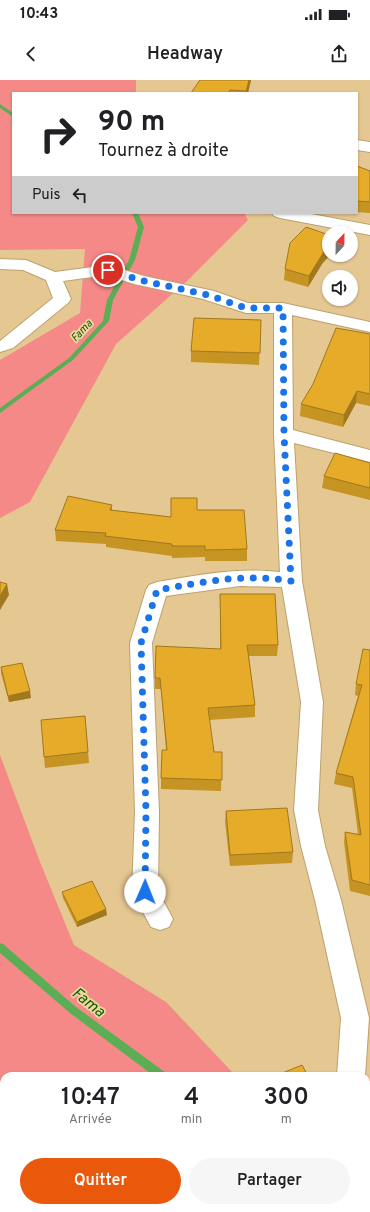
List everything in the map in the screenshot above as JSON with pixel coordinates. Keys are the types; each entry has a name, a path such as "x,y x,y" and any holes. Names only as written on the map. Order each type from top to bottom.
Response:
{"street":[{"path":"358,145 370,147"},
{"path":"285,214 370,230"},
{"path":"0,264 26,265 53,277 108,270 140,280 208,295 246,308 283,308 370,327"},
{"path":"0,347 7,344 62,299 53,277"},
{"path":"283,308 284,434 291,581 312,702 306,810 313,846 362,1014 352,1072"},
{"path":"284,434 370,456"},
{"path":"160,919 145,892 146,812 141,643 157,590 228,578 268,577 291,581"}],"shaded area":[{"path":"0,80 136,80 136,92 12,92 12,214 245,214 248,220 188,280 116,344 30,502 0,518 0,360 80,313 85,249 0,250"},
{"path":"0,755 40,862 74,945 166,1002 232,1072 0,1072"}],"building":[{"path":"200,80 249,80 246,91 230,90 229,92 192,92"},
{"path":"358,166 370,171 370,202 358,201"},
{"path":"306,227 322,233 322,255 309,276 285,269 290,243"},
{"path":"194,318 261,320 260,353 191,351"},
{"path":"336,328 370,334 370,394 357,391 344,415 301,404 313,384"},
{"path":"335,453 370,463 370,488 324,476"},
{"path":"68,496 112,505 110,510 171,517 171,498 197,498 197,510 244,510 247,549 205,550 205,546 172,546 172,544 105,536 106,533 55,530"},
{"path":"0,582 7,584 0,596"},
{"path":"220,594 275,594 278,645 247,645 255,705 208,708 214,752 222,752 222,780 161,778 162,750 167,750 160,678 155,678 156,646 221,649"},
{"path":"363,649 370,650 370,885 352,880 345,832 361,835 353,777 336,773 362,685 356,684"},
{"path":"22,663 30,691 8,696 1,667"},
{"path":"85,716 88,752 44,757 41,720"},
{"path":"287,808 293,852 230,855 226,811"},
{"path":"92,881 106,909 77,922 62,892"},
{"path":"302,1065 306,1072 285,1072"}],"waterway":[{"name":"Fama","path":"0,106 12,114"},
{"name":"Fama","path":"0,411 71,359 106,321 110,300 132,260 141,227 135,214"},
{"name":"Fama","path":"0,947 73,1010 157,1072"}],"route":[{"path":"108,270 140,280 208,295 246,308 283,308 284,434 291,581 268,577 228,578 157,590 141,643 146,812 145,892"}]}
